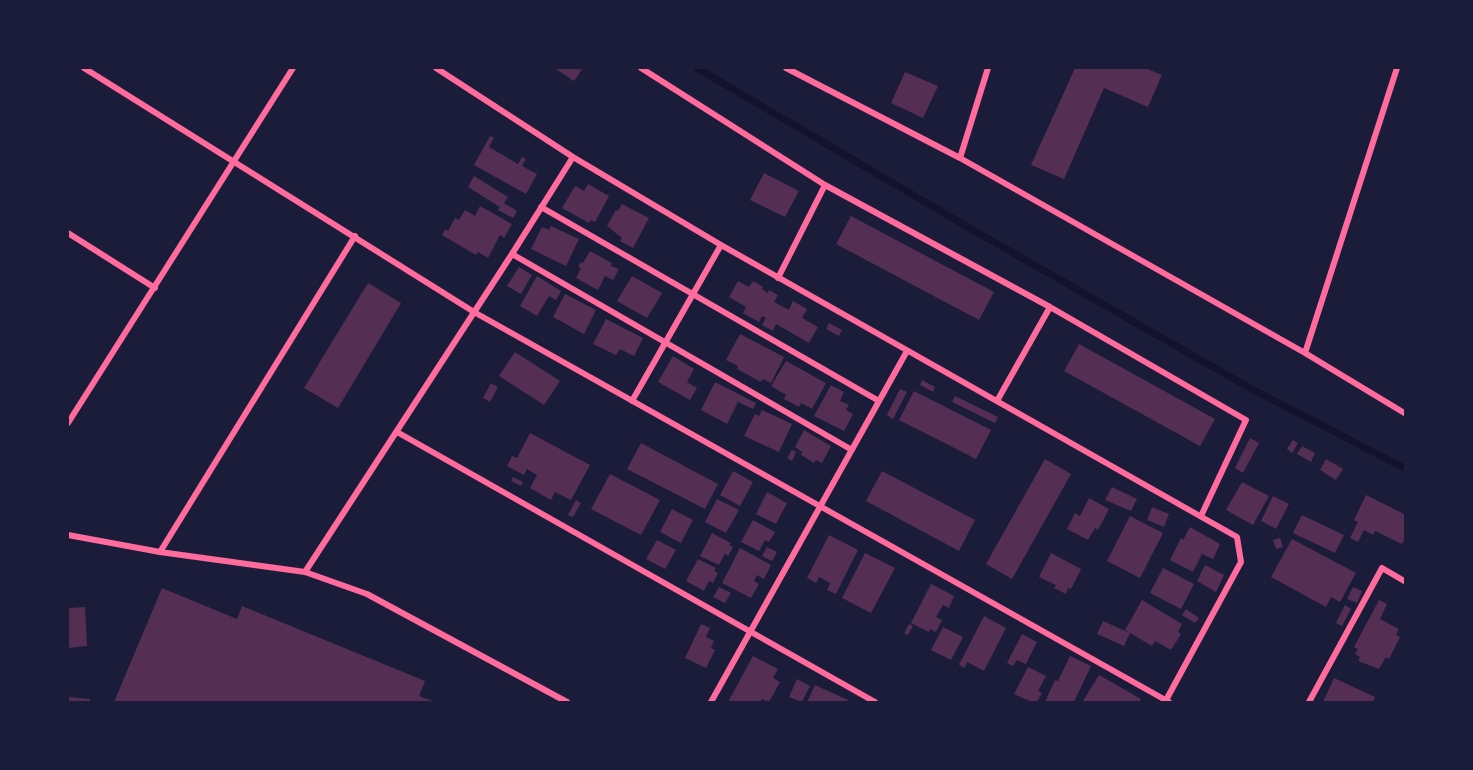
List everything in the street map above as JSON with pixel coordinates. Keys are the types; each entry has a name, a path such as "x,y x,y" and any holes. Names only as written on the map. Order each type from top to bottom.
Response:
{"street":[{"path":"84,68 235,160 474,312 1166,702 1241,562 1237,537 721,245 573,156 436,68"},
{"path":"68,423 293,68"},
{"path":"641,68 825,184 1050,307 1246,420 1201,516"},
{"path":"786,68 960,158 1305,353 1406,414"},
{"path":"960,158 988,68"},
{"path":"1305,353 1397,68"},
{"path":"305,572 573,156"},
{"path":"778,278 825,184"},
{"path":"541,207 879,401"},
{"path":"68,233 155,288"},
{"path":"160,552 355,236"},
{"path":"632,401 721,245"},
{"path":"512,254 852,450"},
{"path":"997,401 1050,307"},
{"path":"711,702 907,351"},
{"path":"397,432 875,702"},
{"path":"68,536 160,552 305,572 367,594 567,702"},
{"path":"1309,702 1382,568 1406,582"}],"building":[{"path":"554,68 583,68 574,81"},
{"path":"1075,68 1145,68 1162,75 1148,107 1104,88 1064,179 1031,165"},
{"path":"905,72 938,86 923,118 891,103"},
{"path":"490,136 494,138 489,147 518,164 522,157 526,159 522,166 537,174 526,194 474,165"},
{"path":"764,173 799,191 785,217 750,200"},
{"path":"474,176 508,197 504,203 517,211 513,218 498,210 500,207 468,187"},
{"path":"588,184 609,196 595,222 591,220 589,223 562,208 575,186 584,191"},
{"path":"622,204 649,218 633,248 620,241 622,238 607,226"},
{"path":"480,206 512,224 504,238 500,235 488,258 478,252 476,255 442,235 446,229 448,231 455,218 459,220 465,210 475,216"},
{"path":"851,216 994,292 979,320 836,244"},
{"path":"551,226 579,239 566,266 531,249 542,227 549,230"},
{"path":"590,251 619,269 613,280 605,276 598,290 576,278 581,268 578,267"},
{"path":"519,267 532,275 521,294 507,286"},
{"path":"537,276 561,291 556,300 549,296 537,316 520,306"},
{"path":"632,276 662,293 647,318 617,301"},
{"path":"738,281 749,287 753,281 768,293 769,290 778,295 774,302 789,310 793,301 807,309 802,318 818,327 809,343 776,324 773,331 762,325 766,318 762,316 759,322 743,313 746,307 729,297"},
{"path":"368,283 401,303 338,408 304,388"},
{"path":"565,294 596,310 584,334 553,317"},
{"path":"606,319 643,338 634,356 620,349 616,355 593,344"},
{"path":"829,323 842,330 839,336 826,329"},
{"path":"740,334 784,357 771,383 763,379 761,382 726,360"},
{"path":"1079,344 1215,419 1200,446 1064,371"},
{"path":"515,352 560,381 544,405 499,376"},
{"path":"673,356 694,369 687,382 697,388 690,400 658,382"},
{"path":"786,361 826,383 812,409 801,403 799,407 784,399 786,395 771,386"},
{"path":"922,380 935,387 933,392 920,385"},
{"path":"715,382 756,403 753,409 738,402 727,424 701,410"},
{"path":"491,383 498,387 490,402 483,398"},
{"path":"831,385 844,392 840,401 849,405 846,410 853,414 844,431 814,416"},
{"path":"900,389 907,392 893,419 887,415"},
{"path":"914,391 991,430 976,459 899,420"},
{"path":"955,396 998,417 995,423 952,402"},
{"path":"762,410 792,424 779,452 744,436 755,414 759,416"},
{"path":"804,430 831,446 822,463 816,460 814,463 801,455 802,452 795,447"},
{"path":"530,433 590,465 571,500 555,492 551,500 530,488 537,475 527,469 524,475 507,466 512,456 517,458"},
{"path":"1250,438 1259,443 1243,473 1235,468"},
{"path":"1293,440 1298,443 1292,453 1287,449"},
{"path":"641,443 718,484 705,509 627,469"},
{"path":"1302,446 1315,453 1311,462 1297,454"},
{"path":"792,450 796,452 792,461 787,458"},
{"path":"1045,459 1071,474 1012,579 986,564"},
{"path":"1326,459 1343,469 1336,480 1320,470"},
{"path":"733,471 753,482 740,506 720,495"},
{"path":"882,471 975,520 959,551 866,501"},
{"path":"610,474 660,500 641,535 591,509"},
{"path":"513,477 523,482 521,486 511,481"},
{"path":"1242,482 1269,496 1253,525 1226,510"},
{"path":"1112,487 1137,499 1131,511 1105,500"},
{"path":"767,492 787,503 776,524 756,514"},
{"path":"1366,495 1406,515 1406,537 1402,544 1375,531 1373,535 1364,530 1358,542 1350,538 1358,522 1354,520"},
{"path":"1273,496 1289,504 1276,529 1261,521"},
{"path":"1089,498 1109,509 1098,530 1095,528 1088,540 1067,529 1075,513 1080,516"},
{"path":"717,499 739,510 726,533 705,522"},
{"path":"576,500 581,503 573,517 568,515"},
{"path":"1152,507 1169,514 1164,527 1147,520"},
{"path":"672,509 693,520 681,543 660,532"},
{"path":"1302,515 1344,535 1335,553 1293,533"},
{"path":"1130,516 1163,533 1140,578 1107,561"},
{"path":"753,520 775,532 769,542 765,540 759,551 741,542"},
{"path":"1190,527 1220,544 1213,559 1202,554 1193,572 1170,560 1181,538 1183,540"},
{"path":"712,533 731,543 729,545 733,547 728,556 725,554 719,565 700,556"},
{"path":"829,535 858,550 836,594 827,590 830,583 819,577 816,583 807,578"},
{"path":"1280,538 1283,547 1276,549 1273,540"},
{"path":"1292,539 1356,573 1340,602 1331,597 1326,607 1271,577"},
{"path":"657,540 676,550 665,569 646,559"},
{"path":"767,547 777,552 772,561 762,556"},
{"path":"740,548 771,565 764,579 757,575 754,581 759,584 751,598 722,583"},
{"path":"865,553 895,568 871,613 842,598"},
{"path":"1051,553 1081,569 1066,594 1054,588 1056,585 1039,577"},
{"path":"698,559 716,568 714,571 718,573 713,583 709,581 704,591 686,581"},
{"path":"1205,565 1224,575 1216,592 1197,581"},
{"path":"1163,568 1194,584 1181,609 1150,593"},
{"path":"931,584 954,596 949,608 943,605 936,617 942,620 936,632 930,629 929,632 911,623"},
{"path":"719,587 731,593 725,603 713,597"},
{"path":"1353,587 1362,591 1357,603 1347,599"},
{"path":"162,588 237,619 242,606 425,681 419,696 435,702 114,702"},
{"path":"1142,600 1182,624 1178,632 1181,634 1171,650 1155,641 1152,646 1125,630"},
{"path":"1379,600 1387,604 1380,619 1399,629 1396,635 1400,637 1389,659 1386,657 1379,669 1358,661 1360,657 1355,654 1358,649 1354,647"},
{"path":"1345,605 1351,609 1342,626 1336,623"},
{"path":"85,607 87,646 68,648 68,608"},
{"path":"1186,609 1199,618 1195,623 1182,615"},
{"path":"984,616 1006,628 984,671 967,662 965,668 959,665"},
{"path":"1103,621 1130,633 1124,646 1097,634"},
{"path":"701,624 710,628 706,637 714,641 711,648 715,650 706,668 685,658"},
{"path":"909,624 913,626 908,635 904,633"},
{"path":"943,627 963,637 951,660 931,650"},
{"path":"1022,634 1037,642 1026,664 1017,660 1013,666 1007,663"},
{"path":"753,656 778,669 773,678 780,682 769,702 762,699 760,702 728,702"},
{"path":"1070,656 1091,666 1074,702 1045,702 1055,680 1058,681"},
{"path":"1028,667 1046,676 1038,691 1042,693 1037,702 1014,694"},
{"path":"1099,675 1141,699 1139,702 1083,701"},
{"path":"1334,678 1375,697 1373,702 1323,702"},
{"path":"797,679 810,686 802,702 789,697"},
{"path":"815,685 848,700 847,702 807,702"},
{"path":"68,697 90,699 90,702 68,702"}],"waterway":[{"path":"697,68 971,229 1248,387 1406,469"}]}
